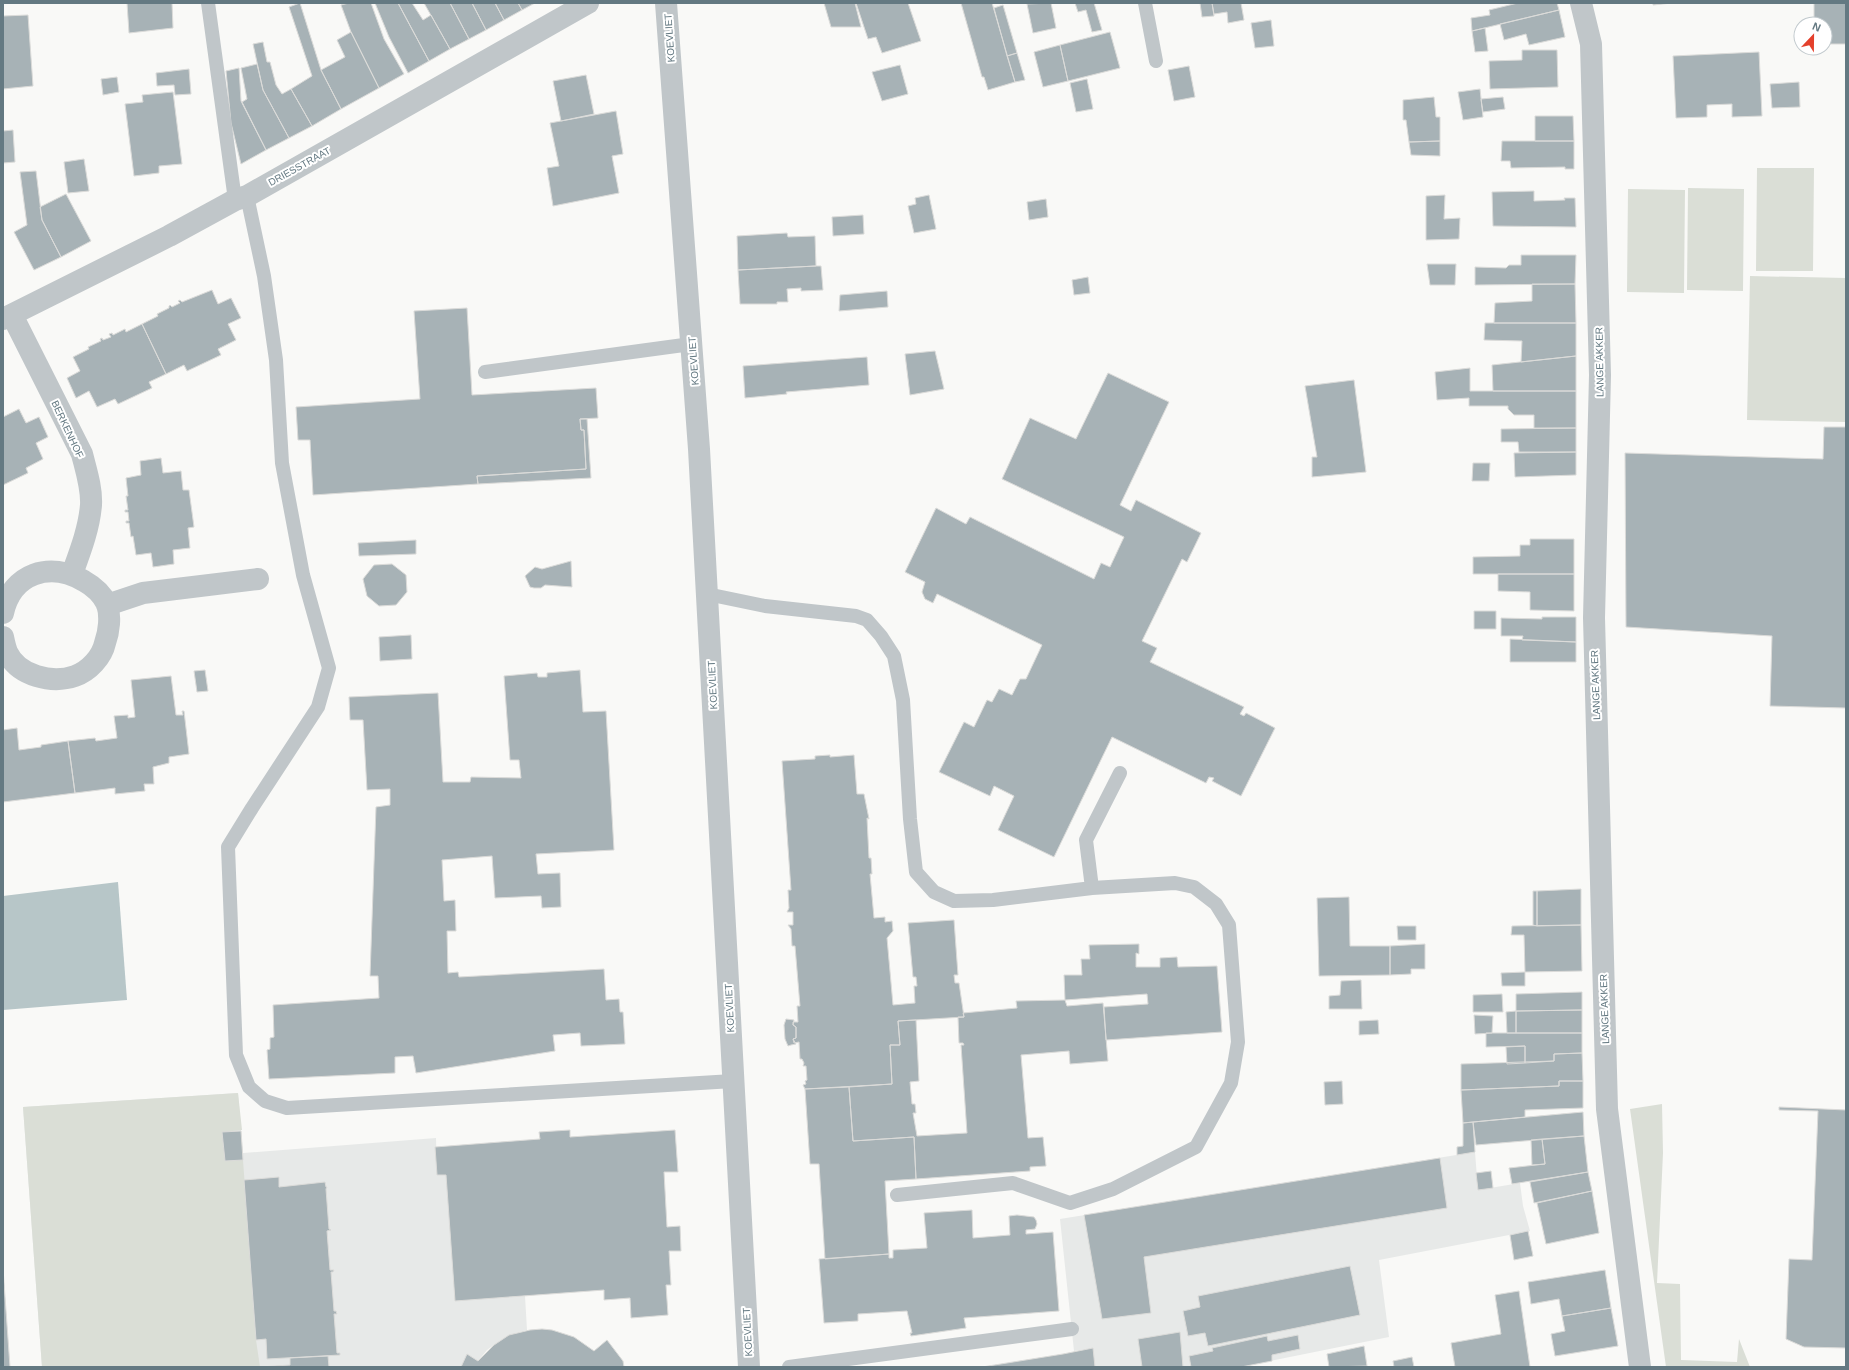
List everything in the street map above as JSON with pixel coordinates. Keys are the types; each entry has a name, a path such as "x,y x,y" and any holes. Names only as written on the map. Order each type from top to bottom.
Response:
{"street":[{"name":"DRIESSTRAAT","path":"7,317 169,236 241,198 588,3"},
{"name":"KOEVLIET","path":"666,3 691,344 707,594 749,1367"},
{"name":"LANGE AKKER","path":"1582,3 1591,44 1600,375 1594,618 1607,1109 1640,1367"},
{"name":"BERKENHOF","path":"7,317 82,454 89,478 91,505 83,543 72,574"},
{"path":"3,613 5,603 14,590 27,578 39,572 58,571 72,574 91,585 101,594 107,605 108,633 104,648 88,669 72,677 52,679 25,672 14,662 7,652 3,637"},
{"path":"107,605 143,594 258,579"}],"lane":[{"path":"208,3 241,198 264,276 276,360 282,464 303,575 329,668 318,707 228,847 236,1055 249,1087 265,1101 287,1108 733,1081"},
{"path":"1145,3 1156,61"},
{"path":"485,372 691,344"},
{"path":"707,594 765,606 856,616 867,620 881,636 894,656 903,700 910,818 916,872 934,892 954,901 986,900 1092,888 1175,883 1194,887 1216,904 1229,925 1238,1042 1231,1083 1196,1147 1113,1189 1070,1203 1013,1183 897,1195"},
{"path":"1092,888 1086,840 1120,773"},
{"path":"789,1367 1072,1329"}],"shaded area":[{"path":"1757,168 1814,168 1813,271 1756,271"},
{"path":"1688,188 1744,189 1743,291 1687,290"},
{"path":"1628,189 1685,190 1684,293 1627,292"},
{"path":"1750,276 1846,278 1846,422 1747,420"},
{"path":"118,882 127,1000 3,1010 3,896"},
{"path":"238,1093 243,1153 436,1138 437,1175 446,1175 455,1301 525,1296 527,1330 501,1340 487,1350 478,1361 467,1354 461,1367 42,1367 23,1107"},
{"path":"238,1093 242,1130 223,1132 225,1161 243,1160 256,1340 260,1367 42,1367 23,1107"},
{"path":"1662,1104 1663,1153 1657,1283 1680,1284 1681,1360 1737,1362 1739,1339 1750,1367 1666,1367 1630,1109"},
{"path":"1475,1152 1478,1190 1520,1183 1523,1206 1530,1231 1379,1260 1389,1337 1241,1367 1095,1367 1093,1348 1074,1351 1060,1219"}],"building":[{"path":"127,3 172,3 173,28 129,33"},
{"path":"300,3 321,70 341,109 312,126 291,89 312,76 289,7"},
{"path":"349,3 371,3 384,39 404,74 379,88 351,32 341,5"},
{"path":"375,3 398,3 429,61 408,73 389,37"},
{"path":"398,3 412,3 423,20 431,15 450,49 429,61"},
{"path":"424,3 450,3 469,39 450,49"},
{"path":"450,3 472,3 486,30 469,39"},
{"path":"472,3 495,3 504,20 486,30"},
{"path":"495,3 518,3 522,10 504,20"},
{"path":"518,3 535,3 522,10"},
{"path":"824,3 855,3 861,27 831,27"},
{"path":"856,3 908,3 921,41 882,53 876,37 868,39"},
{"path":"961,3 992,3 1015,82 988,90 984,77 982,77"},
{"path":"1051,3 1056,28 1033,33 1027,4"},
{"path":"1075,3 1094,3 1102,30 1092,32 1086,10 1078,12"},
{"path":"1200,3 1212,3 1214,16 1202,17"},
{"path":"1212,3 1241,3 1244,20 1228,23 1227,12 1214,14"},
{"path":"1518,3 1557,3 1559,10 1472,31 1471,18 1490,15 1489,10"},
{"path":"1653,3 1672,3 1653,5"},
{"path":"1814,3 1846,3 1846,44 1833,44 1833,16 1814,16"},
{"path":"1003,5 1017,53 1007,56 994,8"},
{"path":"1559,10 1565,37 1529,45 1526,34 1504,40 1500,24"},
{"path":"28,15 33,86 3,89 3,16"},
{"path":"1271,20 1274,46 1255,48 1251,23"},
{"path":"1485,28 1488,51 1475,52 1472,31"},
{"path":"351,32 379,88 341,109 321,70 345,57 337,40"},
{"path":"1110,32 1120,68 1068,81 1060,45"},
{"path":"263,42 267,62 270,62 276,85 282,94 291,89 312,126 289,138 263,90 253,44"},
{"path":"1060,45 1068,81 1043,87 1034,52"},
{"path":"1522,50 1557,50 1558,87 1490,89 1489,61 1522,60"},
{"path":"1759,52 1762,116 1732,117 1732,104 1707,105 1707,117 1676,118 1673,56"},
{"path":"1017,53 1025,80 1015,82 1007,56"},
{"path":"257,64 263,90 289,138 266,150 242,102 247,99 241,68"},
{"path":"900,65 908,94 882,101 872,72"},
{"path":"1189,66 1195,97 1174,101 1168,70"},
{"path":"239,68 241,101 266,150 241,164 231,123 226,71"},
{"path":"189,69 191,94 175,95 174,85 157,86 156,73"},
{"path":"586,75 594,114 561,121 553,81"},
{"path":"117,77 119,92 103,95 101,79"},
{"path":"1087,79 1093,109 1076,112 1070,83"},
{"path":"1799,82 1800,107 1772,108 1770,84"},
{"path":"1480,89 1483,117 1463,120 1458,92"},
{"path":"173,92 182,164 159,166 159,173 134,176 125,104 143,102 142,95"},
{"path":"1434,97 1436,117 1440,117 1440,141 1409,142 1406,120 1403,120 1403,100"},
{"path":"1503,97 1505,109 1483,112 1481,99"},
{"path":"616,111 623,154 612,156 619,193 553,206 547,168 559,166 550,123"},
{"path":"1535,116 1573,116 1574,141 1535,141"},
{"path":"13,130 15,162 3,163 3,131"},
{"path":"1440,141 1440,156 1411,155 1409,142"},
{"path":"1502,141 1574,141 1574,169 1565,169 1565,167 1511,168 1510,161 1501,161"},
{"path":"84,159 89,191 68,193 64,162"},
{"path":"36,171 42,220 61,257 34,270 14,232 27,225 20,172"},
{"path":"1534,191 1534,201 1565,200 1564,198 1575,198 1576,227 1493,226 1492,192"},
{"path":"66,194 91,241 61,257 42,220 40,207"},
{"path":"929,195 936,229 914,233 908,206 916,204 915,198"},
{"path":"1445,195 1444,219 1460,218 1459,239 1426,240 1426,196"},
{"path":"1046,199 1048,217 1029,220 1027,202"},
{"path":"863,215 864,234 833,236 832,217"},
{"path":"787,233 788,237 815,236 816,266 738,270 737,236"},
{"path":"1521,255 1576,255 1575,284 1475,285 1475,267 1506,268 1509,265 1521,265"},
{"path":"1427,264 1456,264 1455,285 1430,285"},
{"path":"821,266 823,290 801,291 801,288 787,289 788,302 777,302 777,304 740,304 738,270"},
{"path":"1088,277 1090,293 1074,295 1072,280"},
{"path":"1532,284 1575,284 1576,323 1494,323 1495,303 1532,301"},
{"path":"212,290 218,304 231,298 241,318 228,324 236,340 218,349 221,355 187,371 184,365 166,374 142,324 158,316 157,314 169,308 170,305 172,307 180,303 178,301 180,300 182,302"},
{"path":"887,291 888,307 839,311 840,295"},
{"path":"467,308 472,395 596,388 598,418 580,419 581,430 584,430 586,469 477,476 478,484 313,495 310,440 298,440 296,407 420,399 414,311"},
{"path":"1485,323 1576,323 1576,356 1521,362 1522,341 1484,340"},
{"path":"142,324 166,374 149,382 152,388 118,404 115,399 97,407 89,391 76,398 67,378 80,371 73,357 89,349 88,347 101,341 100,339 102,338 103,340 111,337 109,334 112,333 113,335 125,329 126,332"},
{"path":"935,351 944,389 910,395 905,354"},
{"path":"1576,356 1576,391 1493,391 1492,365"},
{"path":"867,357 869,385 786,392 787,394 745,398 743,366"},
{"path":"1470,368 1470,391 1576,391 1576,428 1534,428 1534,415 1514,415 1508,409 1508,406 1469,406 1469,398 1437,400 1435,372"},
{"path":"1108,373 1169,402 1120,505 1131,511 1136,500 1201,533 1187,562 1182,559 1142,641 1157,648 1150,662 1244,707 1240,714 1244,716 1246,713 1275,728 1241,796 1212,781 1214,778 1209,777 1206,783 1112,737 1054,857 998,830 1014,796 994,786 990,796 939,772 964,722 974,727 987,700 992,702 999,689 1012,695 1020,679 1026,679 1042,645 937,594 933,603 925,599 922,592 925,582 905,572 936,508 966,524 970,517 1094,579 1101,563 1110,567 1124,537 1002,479 1030,418 1076,439"},
{"path":"1354,380 1366,472 1312,477 1312,457 1317,457 1305,386"},
{"path":"19,409 26,423 39,417 48,437 36,443 43,459 26,468 28,473 3,485 3,417"},
{"path":"580,419 587,419 591,478 478,484 477,476 586,469 584,430 581,430"},
{"path":"1824,427 1846,427 1846,708 1770,706 1772,636 1626,627 1625,453 1823,459"},
{"path":"1576,428 1576,452 1519,452 1518,442 1501,442 1501,429"},
{"path":"1576,452 1576,475 1515,477 1514,453"},
{"path":"161,458 163,473 181,471 183,490 189,490 194,527 188,528 190,548 173,550 174,564 153,567 151,553 136,555 129,523 126,523 126,521 129,521 128,512 125,512 125,510 128,510 126,478 141,475 140,461"},
{"path":"1473,463 1490,463 1489,481 1472,481"},
{"path":"1530,539 1574,539 1574,574 1473,574 1473,557 1520,556 1520,545 1530,545"},
{"path":"416,540 416,554 359,556 358,543"},
{"path":"571,561 572,587 545,585 541,588 530,587 525,576 535,567 542,569"},
{"path":"392,564 406,575 407,592 396,605 379,606 367,596 363,579 374,565"},
{"path":"1498,574 1574,574 1574,611 1530,610 1530,592 1498,591"},
{"path":"1474,611 1496,611 1496,629 1474,629"},
{"path":"1542,617 1576,617 1576,642 1522,640 1523,636 1501,636 1501,618 1542,619"},
{"path":"411,635 412,659 380,661 379,637"},
{"path":"1510,639 1576,642 1576,662 1510,662"},
{"path":"205,670 208,691 197,692 194,671"},
{"path":"580,670 583,712 606,711 614,850 536,854 538,874 560,873 561,907 542,908 541,896 495,898 492,856 442,860 444,901 455,900 456,931 447,931 448,973 458,972 459,977 604,969 606,1000 619,999 620,1012 623,1012 625,1044 581,1046 580,1033 553,1035 555,1051 416,1073 413,1056 395,1057 395,1073 269,1079 267,1050 270,1049 270,1038 274,1037 273,1005 379,998 378,976 370,976 376,807 390,805 390,789 367,790 363,720 350,720 349,697 438,693 443,782 470,782 471,777 521,778 519,760 510,760 504,676 537,673 538,677 547,677 547,673"},
{"path":"171,676 176,715 183,715 182,711 184,711 189,754 169,757 169,763 153,767 154,784 144,784 145,791 115,794 115,788 75,793 68,741 95,738 96,741 117,738 114,716 128,715 128,718 135,717 131,680"},
{"path":"17,728 19,750 68,741 75,793 3,802 3,730"},
{"path":"830,755 830,757 854,755 857,794 864,794 869,819 867,818 874,918 885,917 885,922 892,921 893,931 887,938 893,1005 915,1003 914,986 917,986 916,977 913,977 908,923 954,920 958,975 954,975 955,983 959,983 964,1017 898,1021 900,1045 890,1045 892,1084 805,1089 803,1085 806,1084 805,1081 807,1080 806,1066 803,1066 804,1063 802,1059 800,1059 799,1042 794,1043 793,1039 796,1038 796,1027 793,1025 793,1022 798,1022 797,1006 800,1006 795,946 792,946 791,929 788,925 793,925 793,912 787,912 789,908 788,890 791,890 782,761 815,759 815,756"},
{"path":"1581,889 1581,925 1537,926 1537,891"},
{"path":"1533,891 1537,891 1537,926 1533,925"},
{"path":"1349,897 1350,946 1390,946 1390,975 1319,976 1317,898"},
{"path":"1581,925 1582,971 1525,972 1524,935 1511,935 1512,926"},
{"path":"1397,926 1416,926 1416,940 1398,940"},
{"path":"1139,944 1139,954 1136,953 1136,967 1160,967 1160,958 1177,957 1178,967 1217,966 1222,1032 1106,1040 1104,1007 1148,1004 1147,994 1065,1000 1064,975 1082,975 1081,959 1090,959 1089,945"},
{"path":"1425,944 1425,969 1411,969 1411,974 1390,975 1390,946"},
{"path":"1525,972 1525,986 1502,986 1501,973"},
{"path":"1361,980 1362,1009 1329,1009 1329,996 1340,995 1341,981"},
{"path":"1582,992 1582,1010 1516,1011 1516,994"},
{"path":"1502,994 1503,1012 1473,1012 1473,995"},
{"path":"1065,1000 1067,1006 1103,1003 1108,1061 1070,1064 1069,1051 1021,1055 1028,1138 1043,1137 1046,1166 1030,1167 1030,1171 916,1179 914,1137 853,1141 849,1087 892,1084 890,1045 900,1045 898,1021 916,1020 919,1081 910,1082 912,1104 915,1104 916,1113 913,1113 917,1136 967,1133 961,1045 964,1045 963,1043 959,1043 958,1017 964,1017 963,1013 1017,1008 1016,1001"},
{"path":"1582,1010 1582,1033 1516,1033 1516,1011"},
{"path":"1516,1011 1516,1033 1507,1033 1506,1012"},
{"path":"1474,1015 1493,1016 1492,1033 1475,1034"},
{"path":"786,1019 794,1020 793,1025 796,1027 796,1038 793,1039 796,1044 788,1046 785,1039 784,1025"},
{"path":"1378,1020 1379,1034 1359,1035 1359,1021"},
{"path":"1486,1033 1582,1033 1582,1053 1554,1054 1554,1061 1525,1063 1525,1046 1486,1047"},
{"path":"1525,1046 1525,1063 1507,1064 1506,1047"},
{"path":"1582,1053 1583,1081 1559,1081 1559,1086 1461,1090 1461,1064 1554,1061 1554,1054"},
{"path":"1342,1081 1343,1104 1325,1105 1324,1082"},
{"path":"1559,1081 1583,1081 1583,1108 1525,1110 1525,1117 1463,1123 1461,1090 1559,1086"},
{"path":"849,1087 853,1141 914,1137 916,1179 885,1181 889,1254 825,1259 819,1164 810,1164 805,1089"},
{"path":"1779,1107 1846,1110 1846,1348 1804,1347 1786,1339 1789,1259 1812,1260 1818,1111 1779,1110"},
{"path":"1583,1112 1584,1136 1476,1145 1473,1122"},
{"path":"1473,1122 1475,1152 1457,1155 1457,1147 1463,1146 1463,1123"},
{"path":"570,1130 570,1137 675,1130 678,1172 664,1172 667,1227 680,1226 681,1251 669,1251 671,1285 666,1285 668,1315 631,1318 630,1298 604,1300 604,1290 455,1301 446,1175 437,1175 435,1147 540,1139 539,1132"},
{"path":"241,1131 243,1160 225,1161 222,1132"},
{"path":"1584,1136 1588,1172 1512,1184 1509,1168 1545,1164 1542,1139"},
{"path":"1542,1139 1545,1164 1532,1165 1531,1140"},
{"path":"1440,1158 1447,1208 1144,1257 1151,1313 1102,1319 1084,1215"},
{"path":"1491,1171 1493,1188 1478,1190 1476,1173"},
{"path":"1588,1172 1592,1191 1534,1203 1530,1182"},
{"path":"279,1177 279,1187 325,1182 327,1187 329,1229 331,1230 327,1231 330,1270 334,1270 331,1272 334,1311 336,1311 337,1314 334,1314 337,1353 340,1353 340,1355 267,1359 266,1339 256,1340 244,1180"},
{"path":"1592,1191 1599,1233 1546,1244 1537,1203"},
{"path":"972,1210 973,1238 1010,1235 1009,1216 1017,1215 1034,1217 1036,1220 1037,1224 1035,1229 1026,1230 1026,1234 1053,1232 1059,1311 964,1318 966,1328 911,1336 910,1333 912,1333 907,1311 858,1314 858,1321 824,1323 819,1259 889,1254 889,1258 893,1258 893,1250 927,1248 924,1213"},
{"path":"1528,1231 1533,1256 1514,1260 1510,1235"},
{"path":"1350,1266 1360,1315 1208,1346 1205,1333 1188,1336 1183,1311 1200,1307 1198,1296"},
{"path":"3,1268 10,1367 3,1367"},
{"path":"1605,1270 1611,1308 1562,1316 1559,1299 1531,1304 1528,1282"},
{"path":"1519,1291 1530,1367 1455,1367 1451,1343 1501,1334 1495,1295"},
{"path":"1611,1308 1618,1346 1555,1356 1551,1334 1565,1331 1562,1316"},
{"path":"542,1329 552,1330 574,1337 594,1351 607,1340 623,1361 624,1367 461,1367 467,1354 478,1361 494,1345 509,1335"},
{"path":"1180,1332 1183,1367 1142,1367 1138,1339"},
{"path":"1298,1335 1300,1349 1272,1355 1272,1361 1241,1367 1191,1367 1189,1356 1213,1351 1212,1348 1267,1336 1268,1341"},
{"path":"1364,1346 1367,1366 1329,1367 1327,1354"},
{"path":"1093,1348 1095,1367 982,1367 1063,1354"},
{"path":"328,1356 329,1367 260,1367 290,1365 290,1358"},
{"path":"1412,1357 1414,1367 1394,1367 1393,1361"}]}
